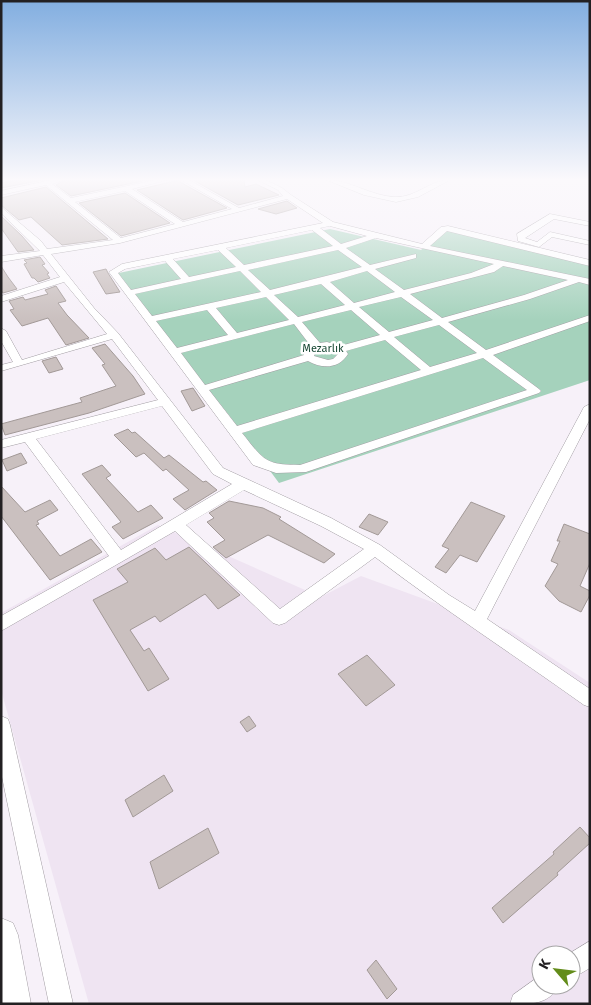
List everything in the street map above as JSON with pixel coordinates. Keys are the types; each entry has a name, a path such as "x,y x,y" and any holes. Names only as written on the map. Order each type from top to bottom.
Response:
{"highway":[{"path":"1,935 13,1004"}],"street":[{"path":"19,227 46,253 114,335 218,471 242,484 326,522 375,549 443,600 478,621 590,699"},
{"path":"103,227 120,241"},
{"path":"1,259 120,241 178,227"},
{"path":"314,228 535,392 301,469 276,468 258,462 113,272 122,267 318,227"},
{"path":"341,227 424,247 590,282"},
{"path":"535,227 519,237 521,239 590,250"},
{"path":"566,227 590,232"},
{"path":"424,247 444,229 449,228 590,263"},
{"path":"541,242 550,234 590,243"},
{"path":"128,292 241,268 286,252 340,247 375,236"},
{"path":"266,237 286,252"},
{"path":"541,242 590,258"},
{"path":"220,246 296,321 317,346"},
{"path":"149,320 323,281 413,256"},
{"path":"167,258 187,280"},
{"path":"174,352 490,270 501,264"},
{"path":"1,298 66,278"},
{"path":"309,357 310,349 317,346 327,345 340,349 578,280"},
{"path":"323,281 428,371"},
{"path":"209,306 234,336"},
{"path":"235,431 316,404 484,354 590,318"},
{"path":"1,331 19,364"},
{"path":"1,368 114,335"},
{"path":"202,388 309,357 319,362 333,362 342,356 340,349"},
{"path":"1,444 165,402"},
{"path":"478,621 590,407"},
{"path":"27,436 119,558"},
{"path":"1,624 119,558 242,484"},
{"path":"176,524 279,618 375,549"},
{"path":"1,725 61,1004"},
{"path":"522,1004 534,995"}],"shaded area":[{"path":"158,525 321,597 361,576 509,630 590,683 590,1004 89,1004 1,690 1,613"}],"green space":[{"name":"Mezarlık","path":"330,229 421,250 446,229 590,263 590,380 279,483 228,414 114,274"}],"building":[{"path":"12,227 34,250 18,252 1,228"},
{"path":"42,227 94,227 108,239 62,245"},
{"path":"109,227 155,227 121,236"},
{"path":"40,257 45,264 42,265 49,273 47,274 50,278 38,282 32,278 24,264 27,263 24,260"},
{"path":"1,266 17,289 3,293 1,290"},
{"path":"106,269 120,292 106,294 93,272"},
{"path":"56,286 66,301 58,303 89,338 66,345 48,318 22,326 10,310 14,309 9,301 23,297 25,300 48,294 45,290"},
{"path":"105,344 133,376 145,394 89,413 5,435 1,424 82,402 80,398 116,386 102,365 105,364 92,348"},
{"path":"56,357 63,369 49,373 42,361"},
{"path":"193,388 205,406 192,411 181,391"},
{"path":"128,429 132,433 135,432 164,458 169,455 203,482 206,481 217,490 185,510 173,499 189,490 166,469 163,471 144,453 136,457 114,435"},
{"path":"21,453 27,463 7,471 2,460"},
{"path":"102,465 111,475 106,478 138,512 151,505 163,518 123,539 112,527 121,522 82,474"},
{"path":"1,486 25,512 50,500 58,510 37,521 39,524 36,525 60,556 91,539 102,552 50,580 1,516"},
{"path":"229,501 263,508 281,517 279,519 335,554 324,563 268,535 226,558 213,547 225,540 207,522 214,518 209,513"},
{"path":"471,502 505,516 477,562 460,555 446,573 435,567 449,549 442,546"},
{"path":"369,514 388,522 378,535 359,527"},
{"path":"564,524 590,534 590,563 580,586 590,591 590,595 581,612 559,601 545,586 558,564 551,561 560,541 557,541"},
{"path":"189,547 240,595 218,609 205,594 160,622 155,616 130,630 144,651 149,648 169,679 148,691 93,600 128,582 117,569 155,548 166,560"},
{"path":"367,655 395,685 366,706 338,674"},
{"path":"249,716 256,726 247,732 240,722"},
{"path":"164,775 173,791 133,817 125,800"},
{"path":"580,827 590,838 590,843 557,873 558,875 503,923 492,908 554,854 553,852"},
{"path":"208,828 219,853 159,889 150,862"},
{"path":"376,960 397,989 387,999 367,970"}]}
